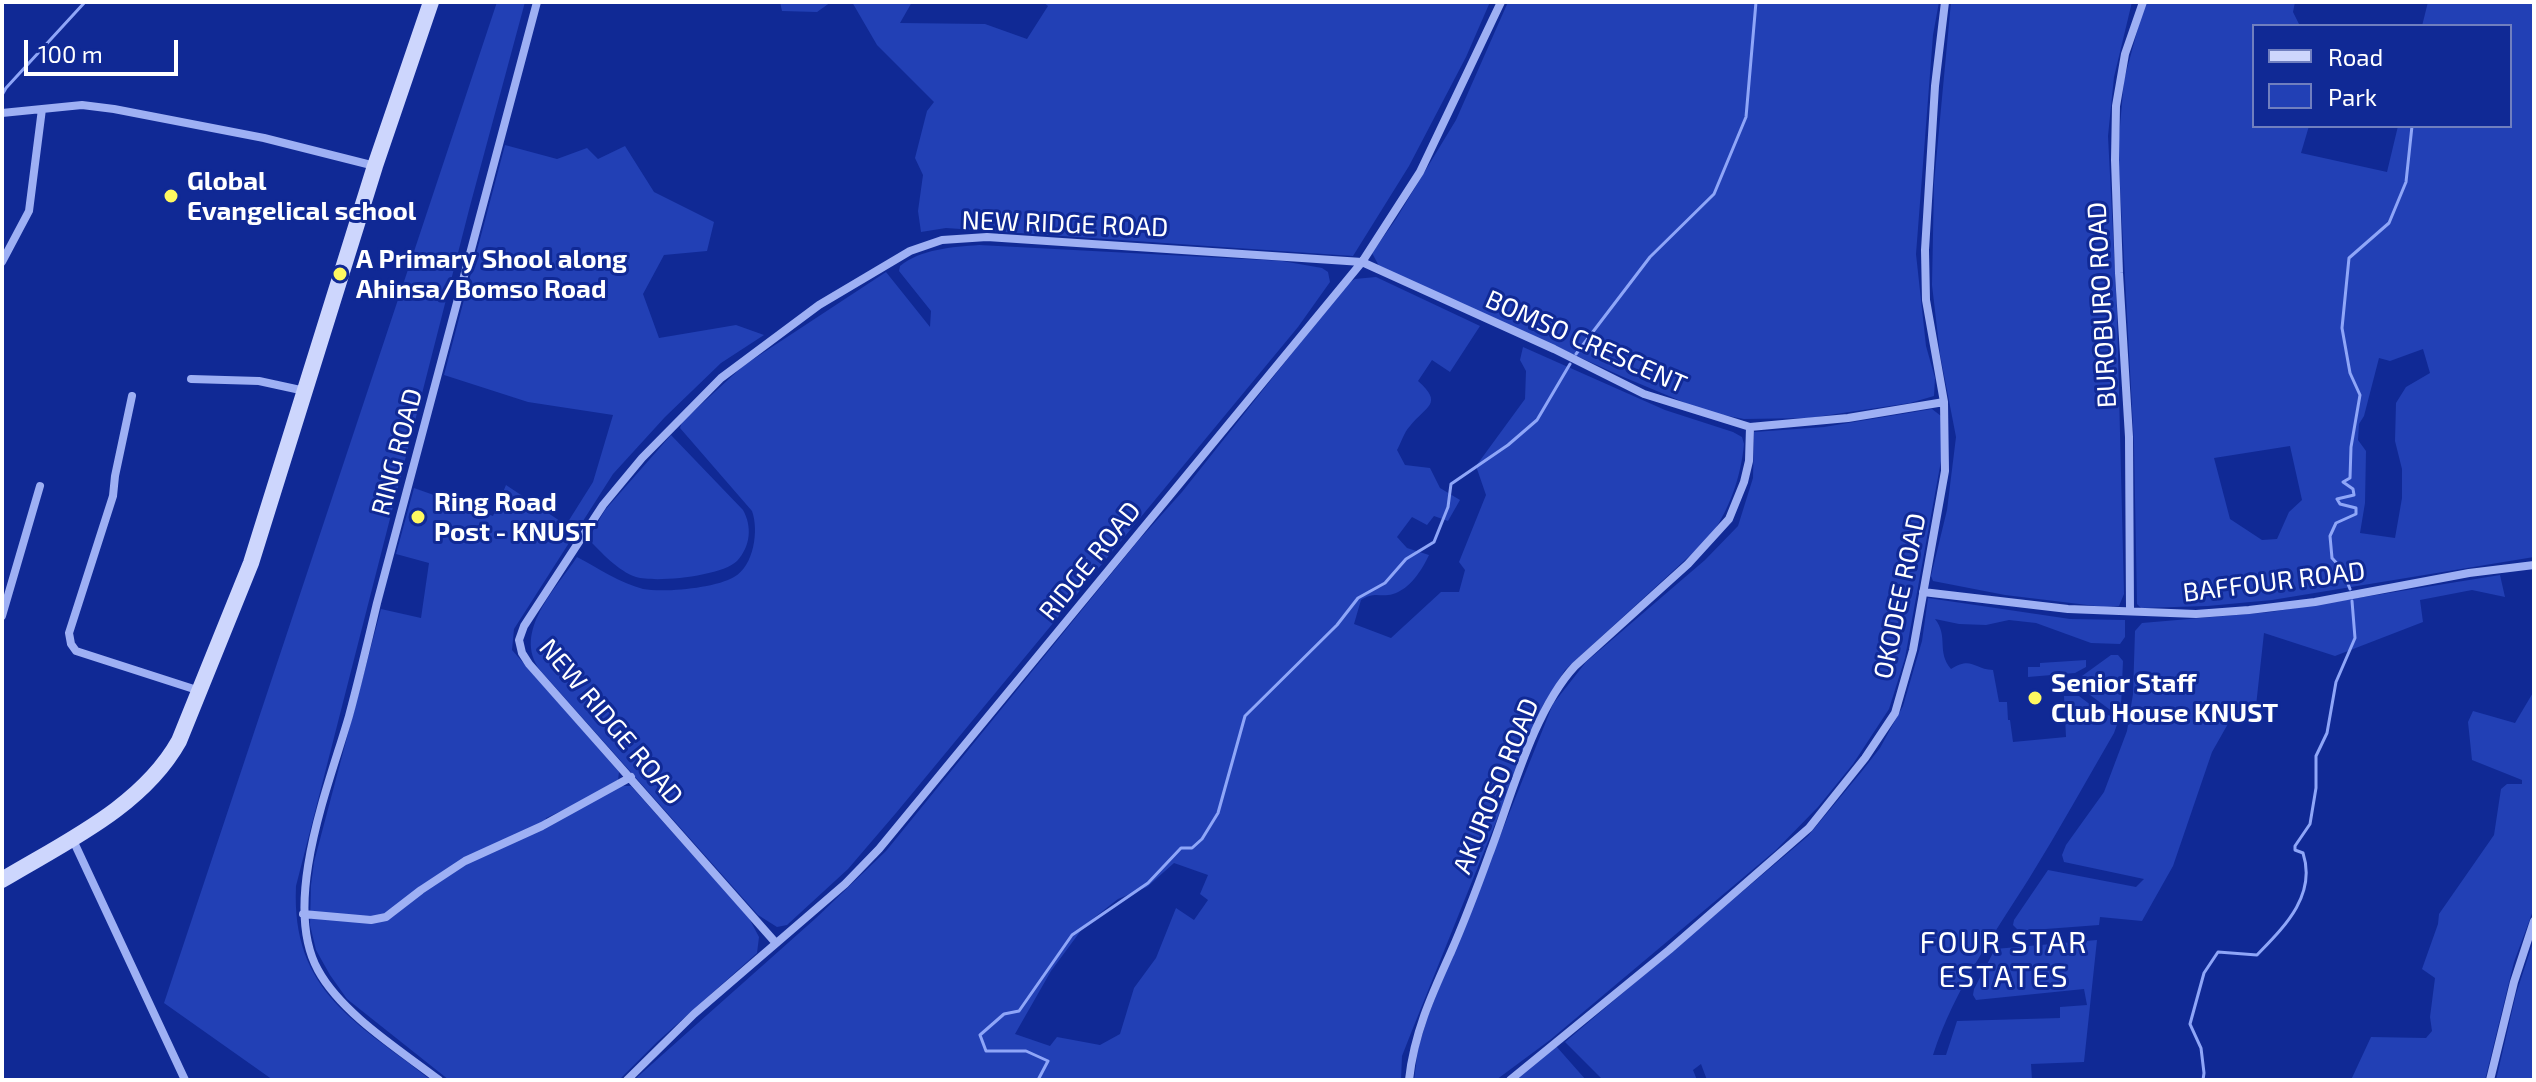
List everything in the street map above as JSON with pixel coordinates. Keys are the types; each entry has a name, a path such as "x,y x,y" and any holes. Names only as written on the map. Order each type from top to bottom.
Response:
{"street":[{"path":"2,880 128,801 165,765 200,692 251,563 375,166 431,2"},
{"name":"RING ROAD","path":"303,914 310,853 354,698 537,2"},
{"name":"RIDGE ROAD","path":"627,1080 694,1014 845,884 894,832 1362,262 1420,172 1501,2"},
{"name":"OKODEE ROAD","path":"1510,1080 1669,950 1809,828 1865,758 1895,713 1913,650 1945,471 1944,402 1926,300 1925,250 1935,86 1945,2"},
{"name":"BUROBURO ROAD","path":"2130,611 2129,437 2119,273 2116,106 2125,54 2143,2"},
{"path":"4,112 82,105 114,109 249,134 375,166"},
{"path":"2,262 29,211 42,109"},
{"name":"NEW RIDGE ROAD","path":"775,942 522,653 519,640 524,626 603,505 642,458 721,378 819,305 910,251 933,243 964,237 1362,262"},
{"name":"BOMSO CRESCENT","path":"1362,262 1554,349 1644,394 1750,427 1848,418 1944,402"},
{"path":"191,379 259,381 306,391"},
{"path":"132,396 113,496 69,633 71,644 76,651 200,692"},
{"name":"AKUROSO ROAD","path":"1409,1080 1426,1006 1451,952 1516,778 1545,712 1575,666 1666,585 1724,527 1747,472 1750,427"},
{"path":"2,616 40,486"},
{"name":"BAFFOUR ROAD","path":"1923,592 2068,609 2196,614 2315,602 2469,573 2534,565"},
{"path":"439,1080 377,1032 327,984 316,967 303,914 371,920 386,917 465,861 542,826 631,777"},
{"path":"72,837 185,1080"},
{"path":"2490,1080 2514,982 2534,921"}],"green space":[{"path":"497,2 525,2 296,886 297,922 305,953 317,979 354,1021 431,1080 273,1080 164,1003"},
{"path":"780,2 831,2 817,12 782,11"},
{"path":"852,2 912,2 900,23 985,24 1027,39 1048,6 1043,2 1490,2 1466,57 1409,166 1353,256 946,228 921,232 918,211 923,175 915,158 927,111 934,102 877,45"},
{"path":"1508,2 1939,2 1933,35 1916,254 1926,346 1935,378 1934,396 1910,403 1809,418 1744,419 1707,412 1379,266 1372,253 1456,120"},
{"path":"1951,2 2132,2 2114,77 2108,136 2117,312 2124,594 2119,606 2104,607 2005,595 1933,581 1931,576 1947,510 1956,437 1940,354 1932,285 1934,183"},
{"path":"2145,2 2295,2 2293,12 2299,24 2252,24 2252,128 2308,128 2301,153 2387,172 2398,128 2512,128 2512,24 2422,24 2428,2 2534,2 2534,557 2272,600 2141,608 2137,604 2134,444 2118,149 2124,80","holes":["2423,349 2430,373 2406,387 2396,403 2395,441 2402,469 2402,498 2395,538 2360,533 2365,503 2366,451 2358,440 2359,424 2364,416 2379,358 2390,361","2290,446 2302,500 2289,512 2277,539 2262,540 2230,519 2214,458"]},
{"path":"505,145 557,159 587,148 598,159 625,146 654,192 714,222 707,251 664,255 643,294 659,338 736,325 764,335 721,363 665,417 613,474 514,629 512,650 619,772 618,780 546,818 543,827 620,786 631,786 749,918 759,937 757,953 619,1080 449,1080 347,999 316,950 310,925 314,862 381,609 421,618 429,563 396,554 414,488 493,516 506,485 566,525 593,482 613,415 528,402 444,375"},
{"path":"979,245 1282,261 1322,268 1328,272 1330,282 1298,327 848,869 787,925 777,927 758,915 540,670 533,656 531,641 534,626 540,611 577,557 626,583 652,590 703,587 726,581 741,572 750,556 755,537 752,511 680,428 682,422 743,366 886,272 930,327 931,311 899,271 900,266 927,252"},
{"path":"1376,277 1480,326 1450,372 1432,360 1418,381 1430,395 1430,405 1408,428 1397,450 1405,465 1430,468 1440,488 1460,500 1448,521 1434,516 1427,525 1412,517 1397,537 1407,548 1429,555 1426,561 1415,578 1399,592 1361,600 1354,624 1391,638 1441,592 1459,592 1465,570 1459,562 1486,495 1476,466 1525,399 1526,371 1520,360 1523,347 1665,410 1733,432 1742,437 1744,444 1733,493 1709,538 1565,670 1543,705 1402,1056 1401,1080 634,1080 816,918 886,851 1138,541 1182,492 1347,284 1355,279","holes":["1174,863 1208,875 1200,894 1208,900 1194,920 1176,908 1156,958 1134,988 1120,1034 1100,1045 1057,1037 1050,1046 1015,1034 1051,971 1085,925 1118,899 1147,887"]},
{"path":"1932,409 1941,416 1941,461 1905,658 1889,709 1853,764 1818,807 1776,850 1550,1040 1496,1080 1414,1080 1418,1049 1428,1016 1553,704 1586,662 1705,560 1738,526 1753,478 1754,432 1824,427"},
{"path":"671,435 743,510 749,529 747,542 737,561 718,571 673,579 645,579 616,566 588,539 605,510"},
{"path":"2500,575 2505,597 2472,590 2420,600 2423,622 2335,656 2264,633 2255,715 2229,722 2212,752 2173,866 2142,921 2100,917 2099,925 2019,931 2013,925 2048,870 2136,887 2144,879 2064,862 2062,855 2104,792 2127,731 2133,694 2135,631 2142,623 2271,612"},
{"path":"1928,598 2070,619 2125,620 2125,637 2120,644 2091,643 2036,623 2009,620 1986,625 1959,624 1935,619 1941,632 1944,656 1951,669 1968,663 1993,670 1999,702 2007,702 2013,742 2066,737 2064,696 2079,696 2100,712 2119,719 2062,823 1964,985 1933,1055 1946,1055 1957,1021 2060,1018 2060,1007 2087,1005 2084,989 1976,1000 1974,989 1995,949 2097,940 2084,1062 2031,1064 2032,1080 1707,1080 1701,1064 1693,1070 1697,1080 1603,1080 1565,1042 1808,836 1862,771 1880,748 1903,706 1922,641"},
{"path":"2111,655 2118,655 2123,661 2121,707 2113,712 2078,686 2082,676"},
{"path":"2086,660 2086,667 2075,673 2028,677 2028,667 2040,667 2040,663"},
{"path":"2534,691 2534,908 2514,962 2485,1080 2351,1080 2371,1037 2426,1038 2432,1031 2430,1017 2435,978 2422,969 2439,914 2494,835 2501,789 2507,784 2522,784 2522,780 2472,760 2468,722 2473,711 2515,723"},
{"path":"2534,939 2534,1080 2496,1080 2516,994"},
{"path":"1556,1046 1586,1080 1515,1080"}],"waterway":[{"path":"2,95 85,2"},
{"path":"1576,354 1650,257 1714,194 1746,117 1756,2"},
{"path":"2350,589 2342,569 2332,558 2330,536 2336,523 2356,514 2356,508 2340,504 2337,499 2354,495 2353,489 2343,482 2350,478 2351,447 2360,395 2350,373 2342,328 2349,258 2389,223 2406,182 2412,128"},
{"path":"1038,1080 1048,1061 1026,1051 986,1051 980,1035 1004,1014 1019,1011 1072,935 1148,883 1181,848 1192,848 1202,839 1218,813 1245,716 1337,625 1358,598 1385,583 1406,559 1434,542 1448,507 1451,484 1508,445 1537,420 1570,364"},
{"path":"2203,1080 2201,1048 2190,1024 2204,973 2218,952 2257,955 2287,922 2301,897 2306,869 2303,853 2295,850 2295,846 2310,824 2316,788 2316,756 2327,733 2336,682 2355,638 2352,601"}],"place":[{"name":"Global Evangelical school","path":"171,196"},
{"name":"A Primary Shool along Ahinsa/Bomso Road","path":"340,274"},
{"name":"Ring Road Post - KNUST","path":"418,517"},
{"name":"Senior Staff Club House KNUST","path":"2035,698"}],"district":[{"name":"FOUR STAR ESTATES","path":"2004,960"}]}
